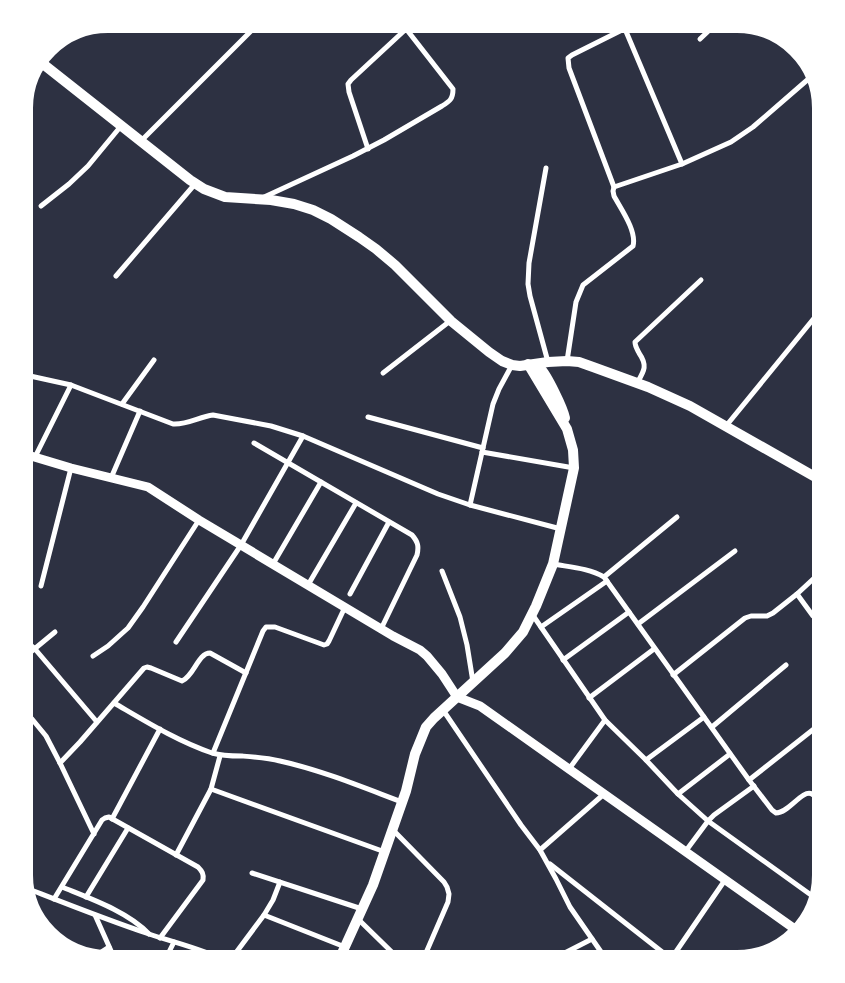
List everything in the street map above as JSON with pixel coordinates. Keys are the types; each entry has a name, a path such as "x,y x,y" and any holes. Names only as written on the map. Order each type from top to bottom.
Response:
{"main road":[{"path":"44,65 204,189 225,197 294,204 313,210 331,219 359,237 395,265 451,321 489,352 512,366 567,361 579,362 593,367 690,406 815,477"},
{"path":"342,953 373,885 402,802 415,754 426,727 505,653 522,632 532,614 553,564 574,468 573,450 567,429 528,364"}],"street":[{"path":"141,141 252,30"},
{"path":"368,149 348,84 405,30"},
{"path":"258,199 368,149 450,100 453,96 453,89 407,30"},
{"path":"567,361 579,292 583,285 633,246 634,236 614,196 614,187 568,58 572,54 622,30"},
{"path":"624,30 682,164"},
{"path":"700,39 710,30"},
{"path":"614,187 682,164 714,150 743,134 809,79"},
{"path":"41,206 88,166 121,126"},
{"path":"546,168 529,262 528,284 548,362"},
{"path":"116,276 195,183"},
{"path":"636,383 643,372 644,365 634,342 701,280"},
{"path":"726,426 815,317"},
{"path":"383,373 451,321"},
{"path":"122,404 154,360"},
{"path":"470,505 493,404 499,388 512,366"},
{"path":"30,376 71,385 173,424 180,425 213,416 272,426 303,436 422,488 470,505 560,529"},
{"path":"35,457 71,385"},
{"path":"111,478 140,412"},
{"path":"368,417 483,450 574,468"},
{"path":"176,642 241,545 303,436"},
{"path":"254,443 412,535 416,540 419,547 417,555 381,628"},
{"path":"30,456 148,487 241,545 412,645 428,656 458,697 480,706 794,928"},
{"path":"41,586 71,468"},
{"path":"274,564 321,482"},
{"path":"308,585 356,503"},
{"path":"541,627 606,579 677,517"},
{"path":"93,656 108,646 128,628 200,520"},
{"path":"350,594 389,522"},
{"path":"638,624 735,551"},
{"path":"553,564 590,571 606,579 673,675 772,810 776,813 783,812 805,794 810,793 815,796"},
{"path":"442,571 460,617 473,683"},
{"path":"673,675 742,620 751,616 767,616 773,613 815,577"},
{"path":"797,594 815,617"},
{"path":"213,753 266,627 275,627 324,646 327,644 345,607"},
{"path":"563,660 629,612"},
{"path":"532,614 605,720 678,794 708,821 812,896"},
{"path":"30,652 55,632"},
{"path":"30,645 97,722"},
{"path":"589,698 654,648"},
{"path":"60,762 80,742 144,668 151,668 182,681 188,678 203,656 210,653 246,673"},
{"path":"712,727 786,665"},
{"path":"114,703 160,729 220,756 262,758 293,764 402,802"},
{"path":"443,710 540,850 570,907 602,953"},
{"path":"30,717 46,736 94,834"},
{"path":"646,760 704,717"},
{"path":"569,769 605,720"},
{"path":"749,780 815,728"},
{"path":"112,819 160,729"},
{"path":"678,794 730,754"},
{"path":"176,855 211,789 220,756"},
{"path":"685,852 708,821 754,786"},
{"path":"211,789 385,852"},
{"path":"540,850 604,794"},
{"path":"54,899 105,818 112,819 198,867 204,876 160,938"},
{"path":"86,897 128,828"},
{"path":"393,830 447,886 448,902 426,953"},
{"path":"547,862 664,953"},
{"path":"252,873 280,882 360,914 394,953"},
{"path":"678,953 725,880"},
{"path":"236,953 264,915 273,900 280,882"},
{"path":"62,887 130,918 142,926 149,934"},
{"path":"32,890 95,915 207,953"},
{"path":"95,915 112,953"},
{"path":"264,915 345,947"},
{"path":"565,953 592,939"},
{"path":"168,953 174,942"},
{"path":"101,952 109,947"}]}
